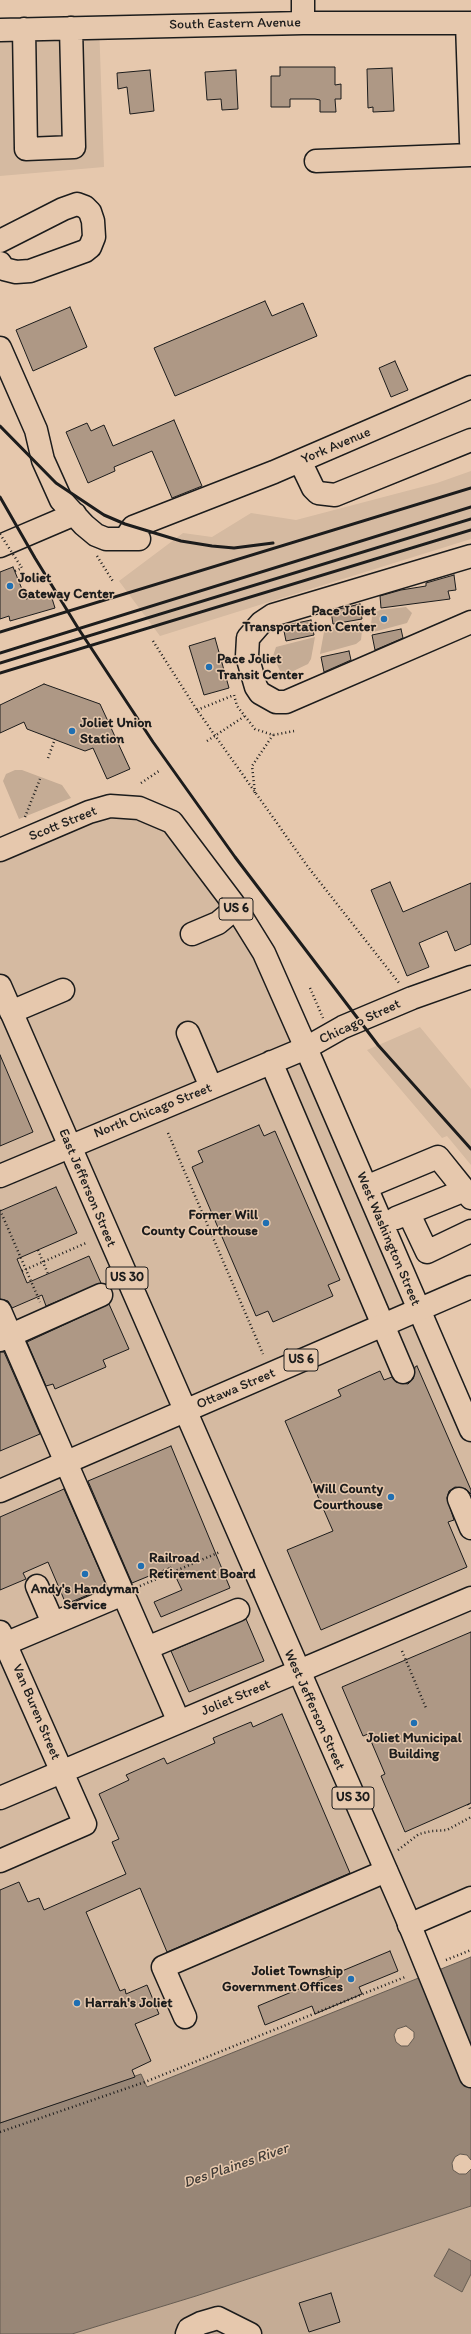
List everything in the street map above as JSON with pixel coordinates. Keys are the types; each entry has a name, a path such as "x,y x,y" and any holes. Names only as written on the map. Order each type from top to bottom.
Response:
{"street":[{"path":"303,0 303,23"},
{"name":"South Eastern Avenue","path":"0,30 303,23 469,23"},
{"path":"469,23 471,142"},
{"path":"24,29 26,150 74,147 70,28"},
{"path":"316,161 471,155"},
{"path":"0,241 63,209 78,204 90,212 93,221 94,237 90,247 84,251 30,271 16,272 4,269 0,263"},
{"path":"0,348 36,430 54,454 73,494 75,514 0,546"},
{"name":"York Avenue","path":"75,514 84,525 106,539 138,539 166,527 200,502 471,388"},
{"path":"300,461 313,488 318,493 335,495 471,440"},
{"path":"471,556 273,615 261,623 248,638 247,656 256,687 260,693 276,702 286,702 471,622"},
{"name":"Scott Street","path":"0,850 89,812 110,806 150,811 172,822 236,908"},
{"path":"192,934 218,923 236,908"},
{"name":"US 6","path":"236,908 264,953 306,1048"},
{"name":"Chicago Street","path":"306,1048 343,1027 412,998 471,976"},
{"name":"Chicago Street","path":"306,1048 348,1041 417,1012 471,981"},
{"name":"East Jefferson Street","path":"0,986 184,1411"},
{"path":"11,1012 63,990"},
{"path":"188,1033 211,1087"},
{"name":"North Chicago Street","path":"0,1176 69,1145 306,1048"},
{"name":"West Washington Street","path":"306,1048 418,1309 470,1425"},
{"path":"271,1062 403,1372"},
{"path":"366,1187 438,1157 468,1194 381,1223"},
{"path":"408,1214 426,1252 471,1231"},
{"name":"Ottawa Street","path":"0,1491 471,1287"},
{"path":"5,1337 101,1295"},
{"path":"0,1311 5,1337 66,1462 179,1722"},
{"name":"West Jefferson Street","path":"184,1411 409,1925 438,1965 471,2076"},
{"path":"458,1499 471,1528"},
{"path":"37,1586 53,1624"},
{"path":"2,1640 53,1624 123,1594"},
{"name":"Joliet Street","path":"0,1798 471,1598"},
{"path":"147,1648 238,1610"},
{"name":"Van Buren Street","path":"0,1861 85,1824 2,1640"},
{"path":"185,2017 163,1967 386,1871"},
{"path":"409,1925 471,1898"},
{"path":"187,2334 188,2329 218,2318 250,2334"}],"path":[{"path":"0,534 22,568 15,571"},
{"path":"153,641 197,710 256,794 321,884 402,986"},
{"path":"197,710 234,695 237,706 255,729 273,735 294,731"},
{"path":"207,740 246,716"},
{"path":"256,794 252,766 273,735"},
{"path":"48,758 56,739"},
{"path":"141,783 159,771"},
{"path":"25,817 40,779"},
{"path":"310,988 322,1016"},
{"path":"168,1133 263,1354"},
{"path":"0,1210 47,1319"},
{"path":"22,1271 86,1243"},
{"path":"38,1250 48,1274"},
{"path":"123,1594 220,1552"},
{"path":"402,1651 426,1708"},
{"path":"468,1804 471,1811"},
{"path":"398,1850 419,1834 432,1830 447,1830 471,1817"},
{"path":"438,1965 471,1950"},
{"path":"0,2132 145,2082 405,1977"}],"shaded area":[{"path":"99,23 104,167 0,176 0,27"},
{"path":"471,471 471,539 160,636 119,581 183,533 212,537 251,513 296,520 437,483"},
{"path":"406,607 412,613 407,623 370,633 372,616 376,612 380,610"},
{"path":"363,621 361,640 356,644 320,654 324,632 327,629"},
{"path":"315,637 311,659 308,664 287,674 280,671 273,656 276,647"},
{"path":"15,770 22,770 62,785 71,798 19,819 3,781 6,774"},
{"path":"151,813 229,902 471,1437 471,1897 411,1923 0,986 0,851 90,814"},
{"path":"0,993 294,1670 0,1796"},
{"path":"420,1027 471,1089 471,1165 447,1136 442,1138 367,1050"},
{"path":"296,1676 427,1975 147,2087 141,2074 0,2123 0,1802"},
{"path":"471,2206 471,2334 72,2334 196,2296"}],"water":[{"name":"Des Plaines River","path":"471,1957 471,2160 467,2155 460,2154 455,2157 452,2163 453,2170 459,2174 466,2174 471,2169 471,2206 196,2296 72,2334 0,2334 0,2123 141,2074 147,2087","holes":["406,2026 414,2032 414,2038 408,2046 401,2046 396,2042 394,2035 397,2029"]},
{"path":"449,2249 471,2261 471,2274 462,2292 434,2276"}],"building":[{"path":"280,67 335,67 335,85 341,84 341,99 335,99 336,112 320,112 320,100 315,99 290,99 290,107 271,107 271,76 280,76"},
{"path":"392,68 394,111 373,112 373,107 368,108 367,69"},
{"path":"150,70 154,111 130,114 127,87 118,89 117,73"},
{"path":"236,70 238,109 222,110 221,99 207,100 205,72"},
{"path":"265,301 272,316 303,303 317,336 175,396 154,348"},
{"path":"70,307 87,347 33,371 16,330"},
{"path":"395,361 408,390 391,397 379,368"},
{"path":"174,420 202,486 172,498 152,451 114,467 115,471 88,483 66,432 87,423 91,431 104,425 113,446"},
{"path":"13,567 26,599 50,592 55,608 10,621 9,616 0,619 0,572"},
{"path":"454,575 456,590 448,591 450,599 381,608 380,596 401,590 426,586 426,583"},
{"path":"360,604 362,619 333,624 331,611"},
{"path":"311,620 314,635 286,641 283,626"},
{"path":"401,629 403,638 375,650 372,635"},
{"name":"Pace Joliet Transit Center","path":"215,638 229,688 204,695 189,646"},
{"path":"349,651 351,660 324,672 321,657"},
{"name":"Joliet Union Station","path":"44,684 100,704 130,769 107,779 93,748 85,751 27,729 24,722 0,733 0,705"},
{"path":"390,882 403,912 471,883 471,944 455,951 447,931 419,943 429,967 407,976 371,890"},
{"path":"0,1055 33,1132 0,1146"},
{"name":"Former Will County Courthouse","path":"259,1125 264,1136 275,1131 340,1280 328,1285 333,1296 273,1322 268,1311 256,1316 192,1167 203,1162 198,1151"},
{"path":"56,1187 77,1233 17,1259 27,1283 89,1256 101,1283 46,1306 42,1295 12,1308 8,1301 0,1299 0,1211"},
{"path":"109,1304 129,1349 103,1360 106,1367 55,1389 53,1384 46,1386 27,1342"},
{"path":"0,1352 4,1352 40,1434 0,1451"},
{"name":"Will County Courthouse","path":"417,1366 471,1490 471,1494 466,1489 455,1487 449,1491 447,1498 454,1520 448,1522 467,1567 321,1630 287,1550 333,1531 285,1421 341,1396 338,1390 380,1371 384,1380 392,1377 396,1382 408,1384 413,1379 415,1367"},
{"path":"171,1446 230,1588 161,1617 154,1602 182,1590 171,1567 132,1583 88,1481"},
{"path":"64,1489 107,1587 66,1604 48,1562 23,1573 26,1579 0,1590 0,1517"},
{"path":"246,1619 264,1661 189,1692 171,1651"},
{"name":"Joliet Municipal Building","path":"471,1632 471,1803 405,1832 381,1776 385,1774 368,1734 363,1736 342,1687"},
{"path":"282,1714 350,1873 167,1952 140,1888 86,1912 120,1991 125,1989 126,1994 147,1985 159,2014 135,2024 151,2061 132,2070 135,2077 0,2123 0,1890 19,1882 28,1902 39,1898 44,1910 126,1874 112,1842 119,1839 99,1794 129,1780 126,1775 164,1758 167,1764 215,1743 213,1738 251,1722 253,1727"},
{"name":"Joliet Township Government Offices","path":"390,1951 398,1971 359,1987 362,1994 315,2014 312,2006 265,2025 258,2006"},
{"path":"331,2293 340,2322 309,2332 299,2303"}],"railway":[{"path":"0,426 56,483 104,515 125,524 181,541 234,548 273,543"},
{"path":"0,632 471,488"},
{"path":"0,497 78,628 153,742 235,857 378,1045 471,1149"},
{"path":"0,653 471,507"},
{"path":"0,663 471,519"},
{"path":"0,673 471,530"}],"place":[{"name":"Joliet Gateway Center","path":"10,586"},
{"name":"Pace Joliet Transportation Center","path":"384,619"},
{"name":"Pace Joliet Transit Center","path":"209,667"},
{"name":"Joliet Union Station","path":"72,731"},
{"name":"Former Will County Courthouse","path":"266,1223"},
{"name":"Will County Courthouse","path":"391,1497"},
{"name":"Railroad Retirement Board","path":"141,1566"},
{"name":"Andy's Handyman Service","path":"85,1574"},
{"name":"Joliet Municipal Building","path":"414,1723"},
{"name":"Joliet Township Government Offices","path":"351,1979"},
{"name":"Harrah's Joliet","path":"77,2003"}]}
